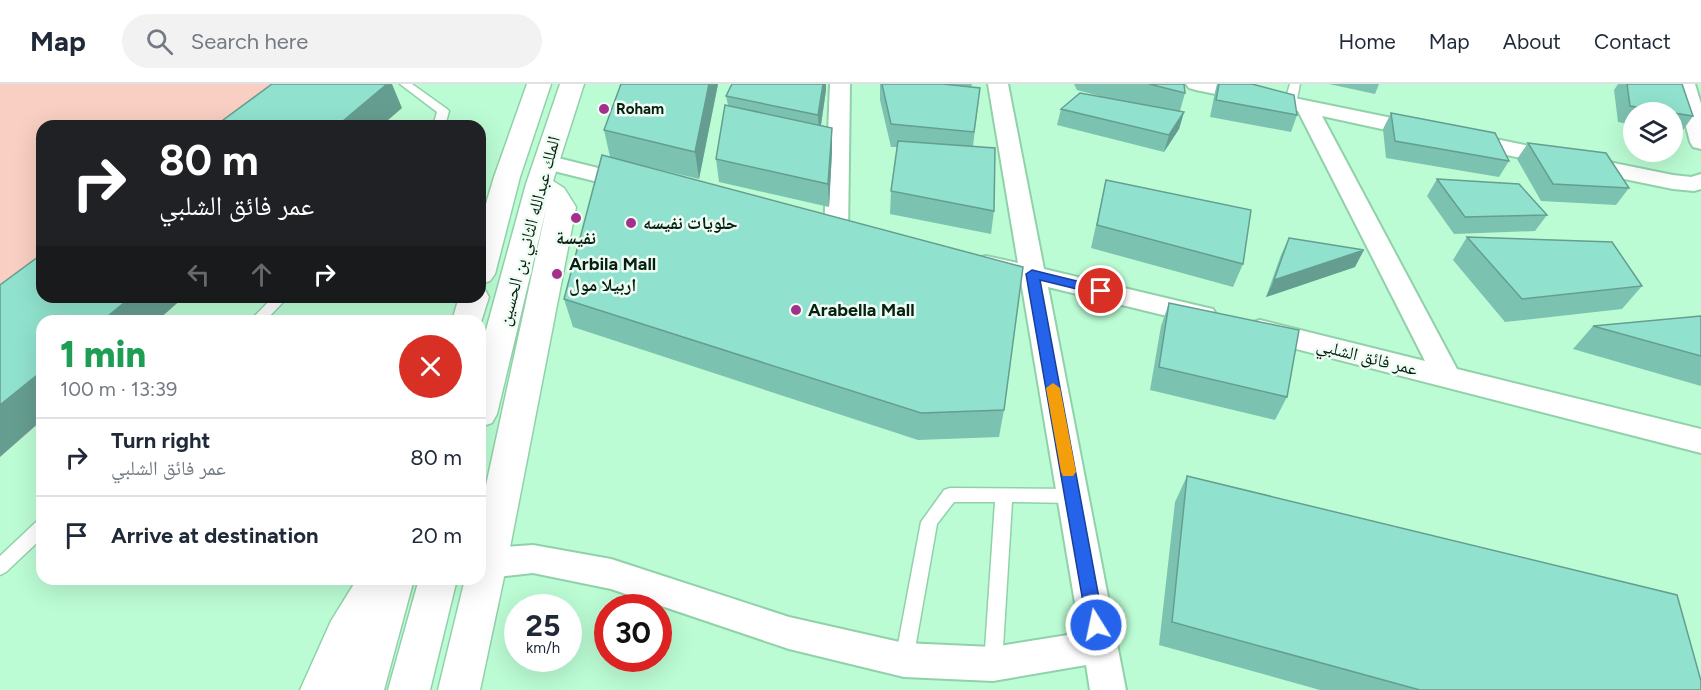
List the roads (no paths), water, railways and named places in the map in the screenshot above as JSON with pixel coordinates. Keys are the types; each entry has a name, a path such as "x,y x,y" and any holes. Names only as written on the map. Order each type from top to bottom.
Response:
{"main road":[{"name":"الملك عبدالله الثاني بن الحسين","path":"486,252 507,177 539,84"},
{"name":"الملك عبدالله الثاني بن الحسين","path":"486,391 542,173 572,84"},
{"path":"486,572 562,207 542,173"},
{"path":"321,690 345,634 375,585"},
{"path":"363,690 393,585"},
{"path":"409,690 436,585"},
{"path":"459,690 483,585"}],"street":[{"path":"836,232 840,84"},
{"path":"998,84 1107,690"},
{"path":"1196,84 1297,99 1673,183 1694,184 1701,181"},
{"path":"1685,84 1696,108 1701,141"},
{"path":"1297,99 1447,376"},
{"path":"542,173 662,190"},
{"name":"عمر فائق الشلبي","path":"963,259 1447,376 1701,441"},
{"path":"488,563 533,559 611,574 789,633 904,660 993,664 1100,646"}],"lane":[{"path":"405,84 443,111 441,120"},
{"path":"262,315 275,303"},
{"path":"904,660 929,522 950,495 1073,496"},
{"path":"993,664 1004,495"},
{"path":"0,567 36,533"}],"place":[{"name":"Roham","path":"604,109"},
{"name":"نفيسة","path":"576,218"},
{"name":"حلويات نفيسه","path":"631,223"},
{"name":"Arbila Mall اربيلا مول","path":"557,274"},
{"name":"Arabella Mall","path":"796,310"}]}
